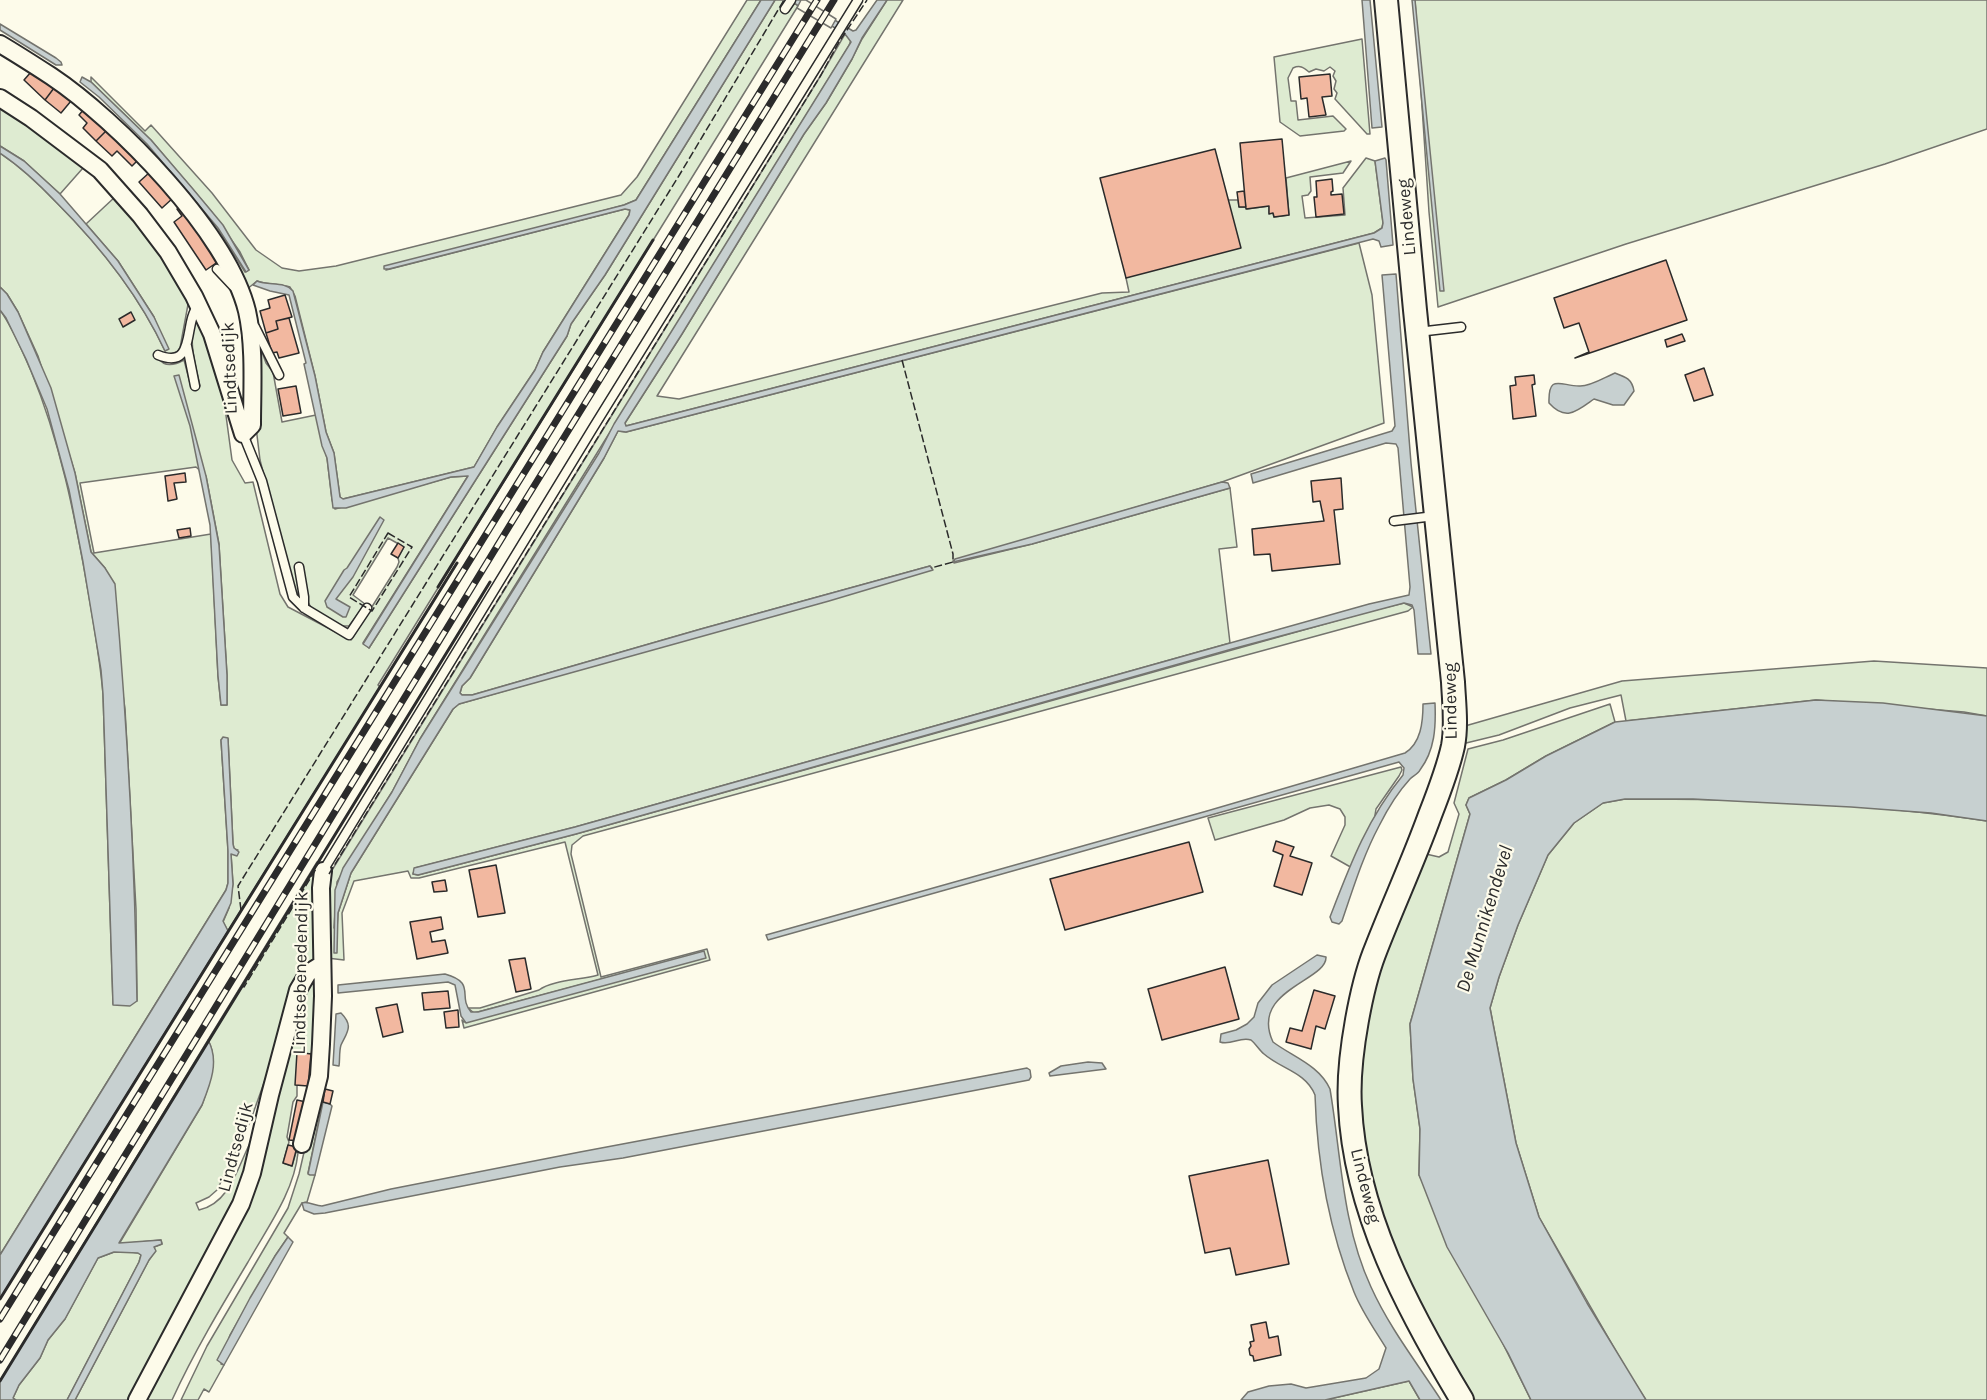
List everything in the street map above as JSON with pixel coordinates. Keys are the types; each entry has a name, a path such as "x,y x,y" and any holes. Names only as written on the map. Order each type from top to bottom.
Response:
{"main road":[{"name":"Lindeweg","path":"1386,0 1418,332 1428,517 1453,682 1455,727 1453,746 1438,793 1366,977 1353,1042 1350,1105 1358,1166 1375,1229 1409,1303 1462,1400"}],"street":[{"name":"Lindtsedijk","path":"0,44 52,76 132,144 198,220 227,260 247,311 252,382 252,425 243,434 220,355 199,305 161,243 140,215 100,171 31,118 0,98"},
{"name":"Lindtsebenedendijk","path":"302,1144 319,1076 323,1014 321,888 323,872"},
{"name":"Lindtsedijk","path":"137,1400 241,1204 252,1173 298,990 308,973 321,965"}],"lane":[{"path":"785,9 791,0"},
{"path":"323,872 858,0"},
{"path":"217,269 240,292"},
{"path":"195,386 187,346 191,320 195,308 199,305"},
{"path":"247,311 270,364 279,375"},
{"path":"1418,332 1461,327"},
{"path":"158,355 165,358 174,357 183,353 187,346"},
{"path":"243,434 261,481 293,597 304,608 349,634 367,608"},
{"path":"1398,521 1428,517"},
{"path":"299,567 304,608"}],"green space":[{"path":"747,0 761,0 636,200 386,270 625,209 630,210 543,352 535,370 497,427 474,467 343,499 340,497 334,453 326,432 295,296 290,287 257,281 246,290 134,142 141,137 218,228 245,272 249,270 240,252 211,211 151,140 91,82 91,77 145,131 151,125 212,193 256,250 282,268 299,271 336,266 621,195 637,177"},
{"path":"775,0 784,0 781,6 789,11 795,3 798,6 228,931 223,922 229,908 233,884 231,854 238,850 234,849 233,844 228,739 221,740 228,851 226,890 0,1255 0,310 17,340 41,397 66,479 78,535 95,629 103,694 113,1004 137,1001 136,909 125,709 105,568 91,552 75,473 38,356 18,312 0,287 0,153 43,189 103,254 131,291 165,351 154,317 118,261 86,224 116,196 149,237 189,299 180,348 177,352 158,358 170,365 184,360 191,387 200,386 192,342 197,316 222,386 232,460 245,483 253,482 280,594 288,607 351,640 397,567 398,558 404,547 388,538 353,595 365,604 349,626 342,626 312,609 308,602 301,567 301,597 299,599 296,595 260,460 256,427 258,341 266,363 273,372 282,422 316,415 327,458 335,509 451,477 468,476 363,643 369,648 567,336 571,324 605,275","holes":["196,467 206,476 219,544 227,705 221,705 218,676 211,534 94,553 80,483"]},
{"path":"887,0 903,0 657,396 679,399 1102,293 1129,292 1126,278 1228,200 1238,200 1239,207 1247,209 1269,206 1269,213 1273,213 1274,217 1289,215 1286,178 1351,161 1343,173 1310,177 1311,191 1308,195 1302,196 1305,218 1345,215 1343,188 1366,158 1375,161 1382,228 1374,233 626,426 625,423 804,134 826,103"},
{"path":"1415,0 1987,0 1987,129 1885,164 1626,244 1438,307 1429,212"},
{"path":"845,34 851,40 849,46 420,739 392,792 337,882 334,928 337,928 338,913 351,873 453,709 459,704 932,568 930,566 701,629 472,695 462,695 460,693 462,686 470,678 604,458 618,431 626,432 1359,243 1372,295 1384,423 1222,482 953,561 954,563 1032,544 1230,488 1237,547 1219,549 1230,643 575,827 415,868 413,874 418,875 576,834 1371,611 1404,603 1413,607 1408,611 583,836 572,845 571,854 601,977 707,949 710,960 464,1028 462,1020 464,1022 704,952 474,1013 468,1008 480,1008 539,990 551,984 598,975 565,842 419,878 411,878 408,871 354,881 342,913 344,960 327,958 329,875"},
{"path":"1362,39 1370,134 1367,134 1335,99 1336,81 1333,76 1335,71 1330,67 1324,71 1316,69 1309,72 1301,67 1293,68 1288,78 1291,101 1296,101 1298,120 1333,116 1346,129 1300,136 1280,122 1274,57"},
{"path":"0,105 37,130 83,168 60,194 24,161 0,146"},
{"path":"1874,661 1987,668 1987,716 1964,712 1816,700 1626,721 1621,695 1570,708 1499,735 1462,744 1465,726 1622,681"},
{"path":"1610,704 1615,722 1469,798 1466,805 1470,814 1410,1024 1413,1079 1420,1129 1419,1175 1531,1400 1475,1400 1420,1308 1389,1236 1373,1184 1363,1133 1359,1067 1374,982 1426,854 1439,857 1448,852 1459,814 1454,803 1468,749 1503,740"},
{"path":"1401,767 1399,776 1376,809 1373,827 1354,869 1331,856 1345,825 1345,817 1340,809 1329,805 1310,808 1284,820 1215,840 1208,818"},
{"path":"1625,799 1807,803 1897,810 1987,821 1987,1400 1646,1400 1632,1379 1539,1217 1516,1143 1490,1008 1518,925 1548,855 1574,823 1603,803"},
{"path":"317,862 320,863 314,959 301,968 296,977 271,1063 250,1122 217,1190 196,1203 199,1210 219,1200 238,1171 252,1139 240,1191 131,1400 75,1400 155,1251 154,1247 162,1244 161,1240 119,1244 202,1105 213,1064 208,1040"},
{"path":"314,980 316,1038 311,1054 297,1053 297,1096 293,1102 287,1137 289,1142 283,1163 292,1166 296,1152 298,1153 291,1182 279,1209 208,1330 172,1400 143,1400 265,1145 308,983"},
{"path":"316,1100 323,1102 308,1173 315,1175 307,1202 302,1203 284,1233 288,1237 230,1335 221,1364 224,1365 209,1392 204,1389 198,1400 181,1400 207,1346 288,1208 299,1174"},
{"path":"125,1251 141,1255 139,1262 67,1400 16,1400 13,1398 19,1385 40,1358 48,1340 65,1319 98,1258"},
{"path":"1409,1381 1420,1400 1325,1400"}],"water":[{"path":"761,0 775,0 605,275 571,324 567,336 369,648 363,644 468,476 451,477 346,508 333,508 327,458 322,446 304,364 306,363 289,295 253,285 257,281 286,286 293,291 315,376 326,432 334,453 340,497 343,499 474,467 497,427 535,370 543,352 630,210 625,209 389,269 384,269 384,266 636,200"},
{"path":"789,0 801,0 853,31 877,0 887,0 862,38 826,103 804,134 625,423 626,426 1374,233 1382,228 1383,223 1375,161 1385,158 1393,245 1381,247 1379,241 1373,239 626,432 618,431 604,458 470,678 462,686 460,693 462,695 472,695 930,566 933,570 459,704 453,709 351,873 338,913 337,953 334,953 335,890 343,868 392,792 420,739 599,453 614,424 851,42 845,34"},
{"path":"1362,0 1370,0 1382,127 1372,128"},
{"path":"1412,0 1415,0 1444,291 1440,291"},
{"path":"0,24 56,58 62,65 56,65 0,30"},
{"path":"82,77 91,82 151,140 223,225 249,270 246,272 218,228 147,144 99,97 80,82"},
{"path":"0,146 24,161 60,194 118,261 154,317 169,349 165,351 131,291 103,254 43,189 0,153"},
{"path":"1396,274 1411,463 1431,654 1418,654 1414,610 1412,605 1404,603 1232,649 576,834 418,875 413,874 414,868 575,827 1369,604 1409,595 1396,444 1386,443 1253,483 1251,474 1392,431 1395,426 1382,275"},
{"path":"0,287 18,312 51,388 75,473 91,552 115,584 127,740 134,896 137,1001 130,1006 113,1005 103,694 83,562 69,490 47,409 26,359 0,310"},
{"path":"1615,373 1628,379 1633,387 1634,391 1624,405 1613,405 1594,399 1577,411 1566,413 1555,409 1549,403 1549,394 1553,384 1583,386"},
{"path":"179,375 206,476 219,545 227,705 221,705 218,676 210,525 190,426 174,376"},
{"path":"1222,482 1228,483 1230,488 1032,544 953,562 955,559"},
{"path":"380,517 384,520 353,577 336,599 350,607 346,617 343,617 327,607 325,601"},
{"name":"De Munnikendevel","path":"1816,700 1883,703 1987,716 1987,821 1931,813 1851,807 1693,799 1625,799 1603,803 1574,823 1548,855 1518,925 1490,1008 1516,1143 1539,1217 1587,1303 1646,1400 1531,1400 1508,1353 1447,1247 1419,1175 1420,1129 1413,1079 1410,1024 1470,814 1466,805 1469,798 1615,722"},
{"path":"1435,703 1435,729 1429,754 1419,771 1397,795 1382,820 1368,849 1339,924 1332,922 1330,917 1352,861 1369,826 1403,775 1404,768 1399,762 768,940 766,935 1405,753 1418,738 1422,725 1423,704"},
{"path":"223,737 228,738 233,844 239,852 237,856 231,854 233,884 231,903 223,921 228,931 0,1299 0,1255 226,890 228,851 221,740"},
{"path":"704,951 706,958 466,1023 461,1016 455,985 448,982 338,993 338,985 445,974 461,981 467,1006 471,1012 478,1012"},
{"path":"1317,955 1326,957 1323,965 1279,999 1271,1010 1268,1024 1273,1042 1312,1068 1330,1089 1348,1214 1361,1263 1386,1316 1441,1400 1420,1400 1409,1381 1325,1400 1241,1400 1248,1392 1269,1386 1291,1384 1306,1388 1366,1378 1379,1369 1386,1348 1357,1299 1331,1220 1318,1145 1315,1095 1311,1087 1299,1076 1264,1054 1251,1040 1220,1042 1221,1034 1236,1030 1254,1017 1258,1003 1272,985"},
{"path":"341,1013 348,1025 340,1047 339,1066 333,1065 336,1014"},
{"path":"208,1040 212,1048 213,1065 211,1081 202,1105 119,1243 161,1240 162,1244 154,1247 156,1251 149,1260 75,1400 67,1400 139,1262 141,1255 138,1253 114,1252 98,1258 65,1319 48,1340 40,1358 19,1385 13,1398 16,1400 0,1400 0,1381"},
{"path":"1088,1062 1102,1063 1106,1069 1050,1076 1049,1073 1061,1066"},
{"path":"1027,1068 1030,1070 1029,1080 623,1158 560,1167 325,1213 314,1214 304,1210 302,1203 322,1206 391,1189 580,1152"},
{"path":"323,1102 332,1106 315,1175 310,1175 308,1174"},
{"path":"288,1237 293,1242 224,1365 217,1360 250,1298"}],"pier":[{"path":"801,0 806,0 836,19 831,28 797,8"}],"building":[{"path":"31,72 54,88 45,100 24,80"},
{"path":"1330,74 1332,96 1322,97 1326,115 1309,117 1307,98 1301,99 1299,77"},
{"path":"54,88 71,101 61,113 45,100"},
{"path":"84,109 106,131 96,141 83,128 87,123 79,115"},
{"path":"106,131 138,160 132,166 117,151 112,156 96,141"},
{"path":"1282,139 1289,215 1274,217 1273,213 1269,214 1269,206 1246,209 1240,143"},
{"path":"1215,149 1241,248 1126,278 1100,178"},
{"path":"150,172 173,198 162,208 139,182"},
{"path":"1332,179 1331,195 1342,194 1344,214 1316,217 1314,197 1317,197 1316,181"},
{"path":"1244,191 1246,207 1239,207 1237,192"},
{"path":"182,205 219,261 206,270 174,222 182,216 177,209"},
{"path":"1666,260 1687,320 1575,358 1589,352 1579,323 1564,328 1554,298"},
{"path":"285,295 292,317 276,321 278,329 266,333 260,311 270,308 268,300"},
{"path":"131,312 135,320 123,327 119,319"},
{"path":"289,318 299,353 279,358 277,352 272,353 266,333 278,329 276,321"},
{"path":"1682,334 1685,341 1667,347 1665,340"},
{"path":"1704,368 1713,395 1694,401 1685,375"},
{"path":"1534,375 1535,384 1532,385 1536,416 1513,419 1510,386 1516,385 1515,377"},
{"path":"296,386 301,413 283,416 278,389"},
{"path":"185,473 186,482 174,483 177,499 168,501 165,476"},
{"path":"1341,478 1343,509 1334,510 1340,564 1272,571 1270,554 1254,555 1252,529 1324,521 1320,501 1313,502 1311,481"},
{"path":"190,528 191,536 179,538 177,530"},
{"path":"398,543 404,547 398,558 391,554"},
{"path":"1276,841 1294,847 1290,856 1312,863 1302,895 1274,886 1283,855 1273,851"},
{"path":"1189,842 1203,892 1065,930 1050,879"},
{"path":"496,865 505,913 478,917 469,870"},
{"path":"445,880 447,891 434,892 432,882"},
{"path":"441,917 443,929 430,932 432,942 445,940 448,953 417,959 410,922"},
{"path":"525,958 531,989 516,992 509,960"},
{"path":"1225,967 1239,1019 1162,1040 1148,989"},
{"path":"1314,990 1335,996 1325,1029 1316,1026 1311,1049 1286,1042 1290,1028 1302,1031"},
{"path":"448,991 450,1008 424,1010 422,993"},
{"path":"397,1004 403,1032 383,1037 376,1008"},
{"path":"458,1010 459,1027 446,1028 444,1012"},
{"path":"297,1052 311,1054 308,1086 295,1085"},
{"path":"325,1089 333,1091 330,1104 323,1102"},
{"path":"297,1100 306,1102 298,1141 289,1140"},
{"path":"288,1145 297,1147 292,1166 283,1163"},
{"path":"1268,1160 1289,1264 1236,1275 1230,1248 1205,1253 1189,1176"},
{"path":"1266,1322 1269,1338 1278,1336 1281,1355 1254,1361 1249,1349 1250,1342 1254,1341 1251,1325"}],"railway":[{"path":"0,1319 817,0"},
{"path":"0,1360 834,0"}],"fence":[{"path":"241,910 238,886 680,174 784,0"},
{"path":"329,874 821,75 839,42 867,0"},
{"path":"902,360 953,554 953,562 931,568"},
{"path":"388,533 412,547 372,611 349,597 388,533"},
{"path":"242,985 244,987 318,869"}],"wall":[{"path":"438,587 653,240"},
{"path":"0,1299 457,563"},
{"path":"0,1381 490,582"}]}
